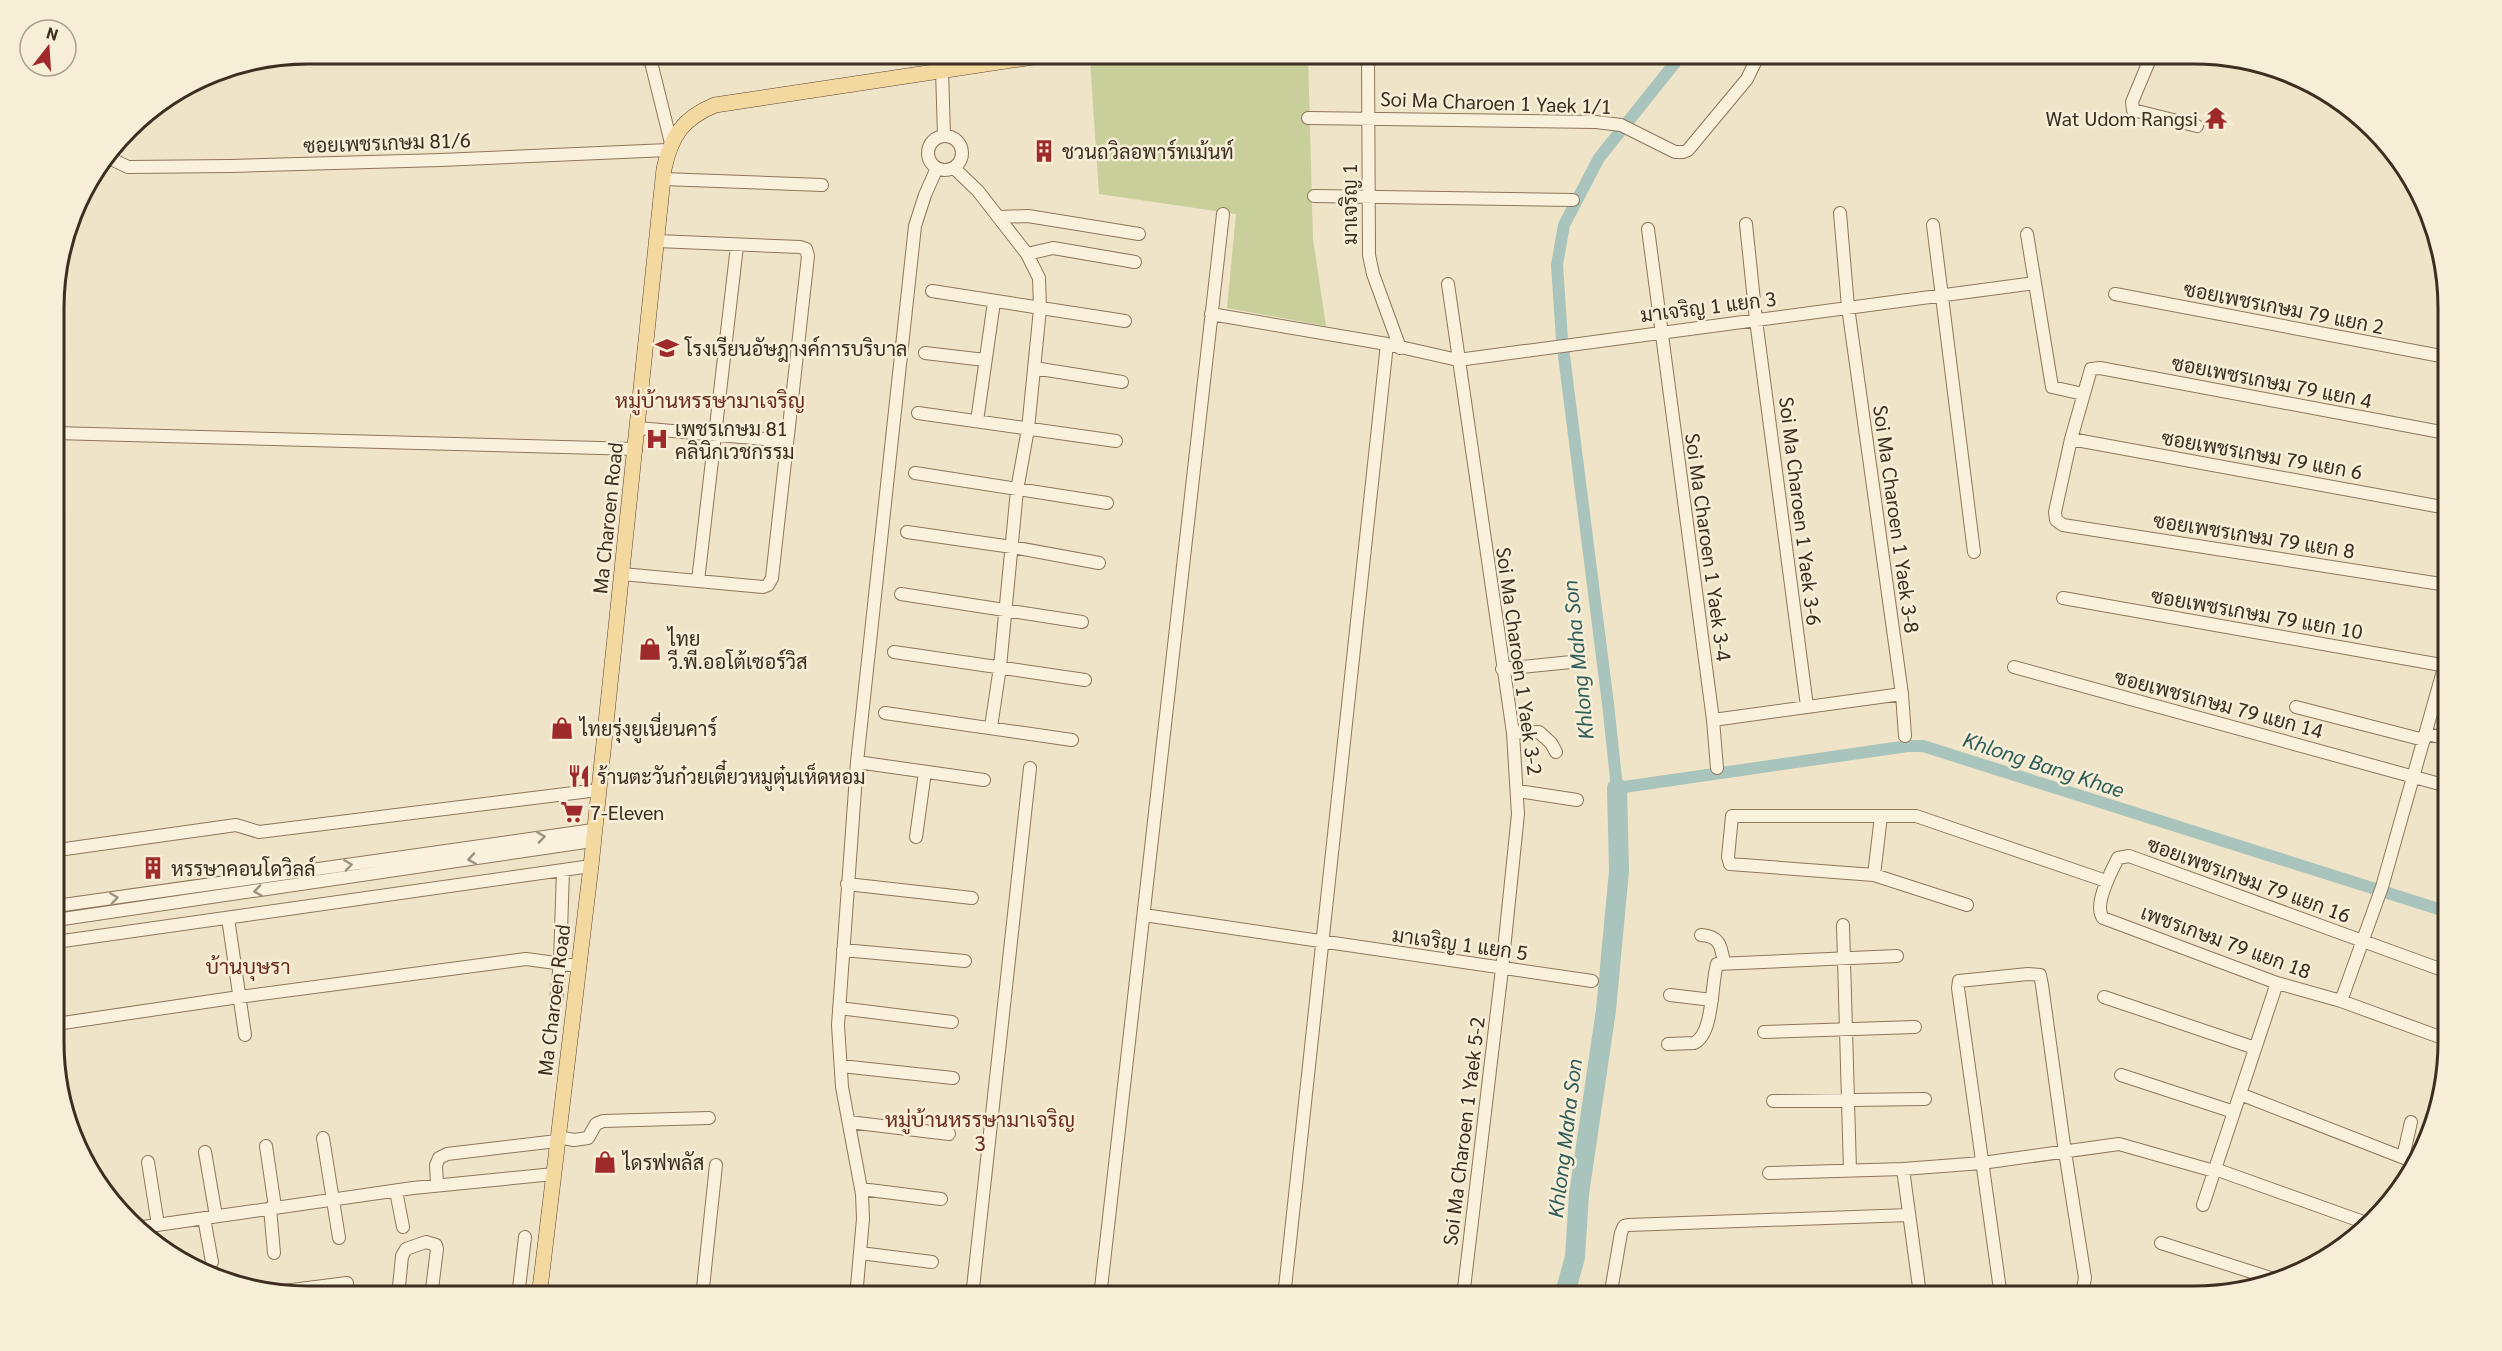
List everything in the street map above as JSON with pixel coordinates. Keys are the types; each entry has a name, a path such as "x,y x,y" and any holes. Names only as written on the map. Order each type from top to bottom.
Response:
{"main road":[{"name":"Ma Charoen Road","path":"540,1286 591,866 663,178 670,147 685,122 698,112 715,105 975,64"}],"street":[{"path":"651,64 670,147"},
{"name":"มาเจริญ 1","path":"1368,64 1369,255 1394,346"},
{"name":"Soi Ma Charoen 1 Yaek 1/1","path":"1308,117 1596,122 1623,126 1675,152 1683,153 1688,150 1747,79 1754,64"},
{"path":"2148,64 2132,102 2133,110 2197,126"},
{"path":"942,69 944,136"},
{"path":"944,136 955,139 962,148 961,159 954,168 948,170 937,168 929,160 928,149 934,140 944,136"},
{"name":"ซอยเพชรเกษม 81/6","path":"114,161 128,167 214,166 441,160 670,147"},
{"path":"857,1286 863,1219 861,1189 841,1066 839,1008 847,884 857,762 915,226 924,195 937,168"},
{"path":"954,168 978,191 998,216 1027,254 1039,278 1040,309 1028,429 1017,490 1000,667 991,727"},
{"path":"663,178 822,185"},
{"path":"1314,196 1368,195 1573,200"},
{"name":"Soi Ma Charoen 1 Yaek 3-8","path":"1840,213 1848,307 1902,694 1905,736"},
{"path":"1102,1286 1223,214"},
{"path":"998,216 1028,216 1139,234"},
{"name":"Soi Ma Charoen 1 Yaek 3-6","path":"1746,224 1756,320 1807,706"},
{"path":"1933,225 1974,552"},
{"name":"Soi Ma Charoen 1 Yaek 3-4","path":"1648,229 1713,720 1717,768"},
{"path":"2027,234 2052,387 2083,394 2071,440"},
{"path":"622,574 763,587 768,585 774,570 808,256 806,249 800,247 657,241"},
{"path":"698,581 737,246"},
{"path":"1027,254 1053,248 1135,262"},
{"name":"มาเจริญ 1 แยก 3","path":"1211,314 1394,346 1458,360 2035,283"},
{"name":"Soi Ma Charoen 1 Yaek 3-2","path":"1448,284 1513,733 1518,791 1502,969"},
{"path":"932,291 1125,321"},
{"name":"ซอยเพชรเกษม 79 แยก 2","path":"2115,294 2438,355"},
{"path":"977,422 994,302"},
{"path":"1285,1286 1322,942 1394,346"},
{"path":"926,353 985,360"},
{"path":"1034,368 1122,382"},
{"name":"ซอยเพชรเกษม 79 แยก 4","path":"2083,394 2091,369 2100,368 2438,432"},
{"path":"918,413 1116,441"},
{"path":"638,428 787,441"},
{"path":"64,433 636,449"},
{"name":"ซอยเพชรเกษม 79 แยก 6","path":"2071,440 2438,507"},
{"name":"ซอยเพชรเกษม 79 แยก 8","path":"2071,440 2055,512 2056,520 2063,525 2438,584"},
{"path":"915,473 1107,503"},
{"path":"907,532 1012,547 1099,563"},
{"path":"901,594 1006,608 1082,622"},
{"name":"ซอยเพชรเกษม 79 แยก 10","path":"2062,598 2438,662"},
{"path":"894,652 1085,680"},
{"path":"1502,669 1581,661"},
{"name":"ซอยเพชรเกษม 79 แยก 14","path":"2014,667 2438,784"},
{"path":"2341,1001 2361,940 2382,887 2438,691"},
{"path":"1713,720 1902,694"},
{"path":"2296,707 2425,737 2438,738"},
{"path":"885,713 1072,740"},
{"path":"1513,733 1539,732 1551,742 1556,752"},
{"path":"857,762 984,780"},
{"path":"973,1286 1030,768"},
{"path":"916,837 925,772"},
{"path":"64,849 236,825 259,832 598,790"},
{"path":"1518,791 1577,800"},
{"path":"1967,905 1874,875 1730,864 1728,858 1732,816 1916,816 2106,881"},
{"path":"1874,875 1881,816"},
{"path":"64,905 593,835"},
{"path":"64,919 225,896 593,835"},
{"name":"ซอยเพชรเกษม 79 แยก 16","path":"2106,881 2118,858 2128,856 2438,968"},
{"path":"64,941 591,866"},
{"path":"556,1001 564,870"},
{"name":"เพชรเกษม 79 แยก 18","path":"2106,881 2100,913 2103,918 2277,983 2341,1001 2438,1036"},
{"path":"223,883 225,896"},
{"path":"847,884 972,898"},
{"name":"มาเจริญ 1 แยก 5","path":"1143,915 1592,981"},
{"path":"228,918 245,1035"},
{"path":"1843,925 1844,1028 1850,1171"},
{"path":"1701,935 1711,936 1718,940 1721,944 1724,963"},
{"path":"843,950 964,961"},
{"path":"1668,1044 1698,1042 1705,1029 1717,964 1897,956"},
{"path":"64,1023 526,959 578,966"},
{"name":"Soi Ma Charoen 1 Yaek 5-2","path":"1464,1286 1502,969"},
{"path":"1999,1286 1958,988 1959,981 2028,974 2040,975 2085,1278 2083,1286"},
{"path":"2203,1205 2277,983"},
{"path":"1670,995 1712,1000"},
{"path":"2104,997 2255,1048"},
{"path":"839,1008 952,1022"},
{"path":"1764,1032 1915,1027"},
{"path":"841,1066 953,1078"},
{"path":"2121,1075 2234,1112"},
{"path":"2240,1094 2408,1159"},
{"path":"1773,1101 1847,1098 1925,1099"},
{"path":"437,1185 436,1165 439,1158 447,1154 558,1139 588,1138 596,1124 603,1121 709,1118"},
{"path":"849,1122 950,1134"},
{"path":"2403,1157 2411,1122"},
{"path":"323,1138 339,1238"},
{"path":"1769,1173 1903,1169 1982,1163 2119,1144 2215,1170 2360,1221"},
{"path":"266,1146 274,1253"},
{"path":"206,1152 212,1262"},
{"path":"148,1162 158,1225"},
{"path":"703,1286 716,1165"},
{"path":"1903,1169 1919,1286"},
{"path":"148,1226 437,1185 554,1174"},
{"path":"861,1189 941,1199"},
{"path":"396,1191 403,1227"},
{"path":"1612,1286 1621,1233 1624,1226 1628,1225 1909,1215"},
{"path":"519,1286 525,1237"},
{"path":"399,1286 402,1256 406,1249 426,1242 436,1245 437,1249 432,1286"},
{"path":"2162,1243 2264,1276"},
{"path":"860,1253 932,1262"},
{"path":"323,1286 347,1283"}],"green space":[{"path":"1090,64 1308,64 1313,239 1326,326 1227,308 1236,214 1099,194"}],"waterway":[{"name":"Khlong Bang Khae","path":"1674,64 1599,158 1564,225 1557,265 1562,340 1617,788 1908,746 1923,746 2438,909"},
{"name":"Khlong Maha Son","path":"1567,1286 1575,1257 1579,1194 1606,1010 1619,871 1617,788"}],"place":[{"name":"Wat Udom Rangsi","path":"2216,118"},
{"name":"ชวนถวิลอพาร์ทเม้นท์","path":"1044,151"},
{"name":"โรงเรียนอัษฎางค์การบริบาล","path":"667,348"},
{"name":"เพชรเกษม 81 คลินิกเวชกรรม","path":"657,439"},
{"name":"ไทย วี.พี.ออโต้เซอร์วิส","path":"650,649"},
{"name":"ไทยรุ่งยูเนี่ยนคาร์","path":"562,728"},
{"name":"ร้านตะวันก๋วยเตี๋ยวหมูตุ๋นเห็ดหอม","path":"579,776"},
{"name":"7-Eleven","path":"572,812"},
{"name":"หรรษาคอนโดวิลล์","path":"153,868"},
{"name":"ไดรฟพลัส","path":"605,1162"}],"district":[{"name":"หมู่บ้านหรรษามาเจริญ","path":"710,399"},
{"name":"บ้านบุษรา","path":"248,965"},
{"name":"หมู่บ้านหรรษามาเจริญ 3","path":"980,1130"}]}
